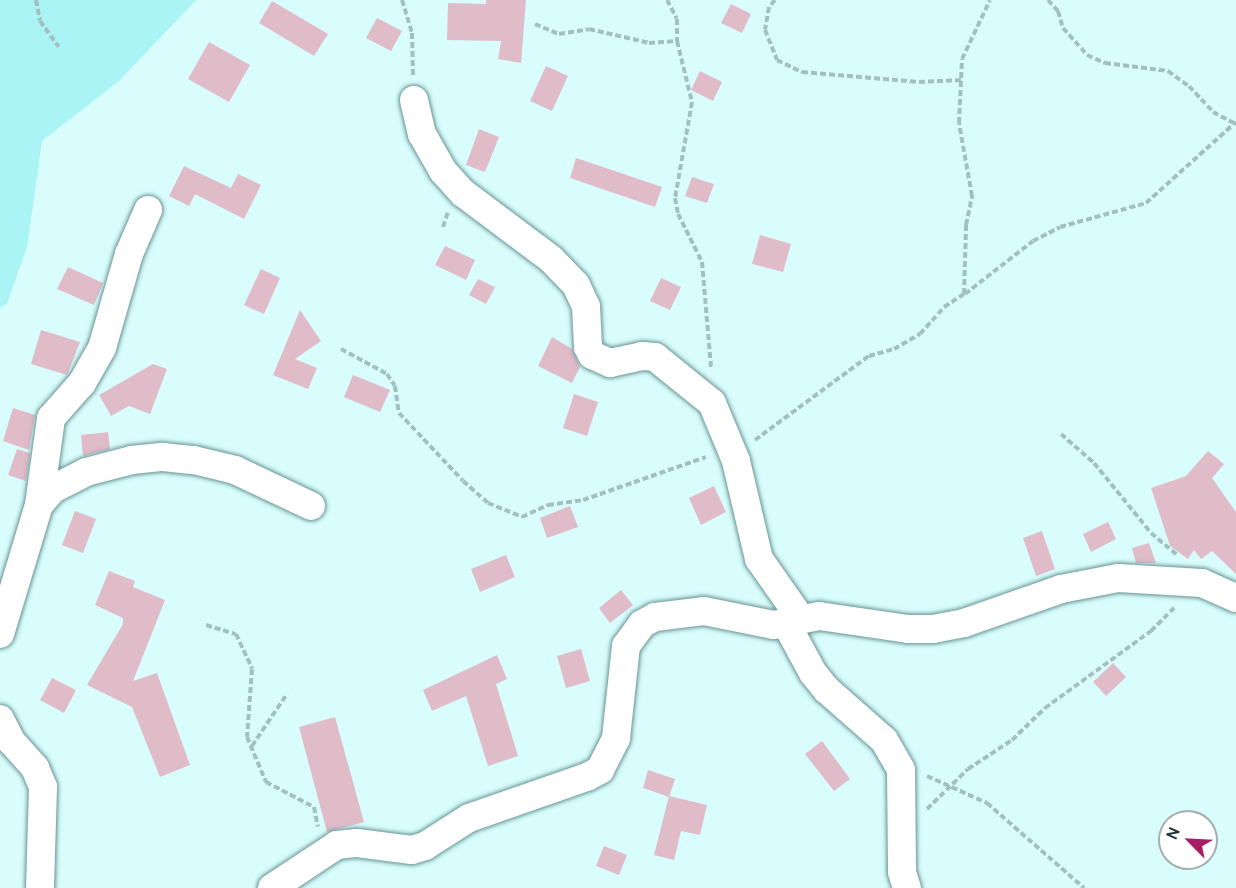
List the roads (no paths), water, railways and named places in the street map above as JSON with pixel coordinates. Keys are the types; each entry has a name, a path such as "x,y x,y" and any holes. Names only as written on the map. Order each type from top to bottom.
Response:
{"street":[{"path":"414,100 422,134 443,171 463,193 551,259 576,285 586,306 588,347 592,355 610,363 642,356 655,357 712,403 732,448 759,559 794,622 827,690 884,740 901,770 903,872 907,888"},
{"path":"0,633 39,505 51,418 82,383 102,348 129,254 148,210"},
{"path":"39,505 53,489 86,472 163,457 235,470 311,506"},
{"path":"272,888 324,851 357,843 412,850 426,846 469,818 587,777 600,770 616,738 626,646 642,624 655,617 704,611 794,622 831,617 908,629 933,629 1093,581 1135,577 1202,584 1236,598"},
{"path":"0,719 11,741 35,768 43,787 40,888"}]}
